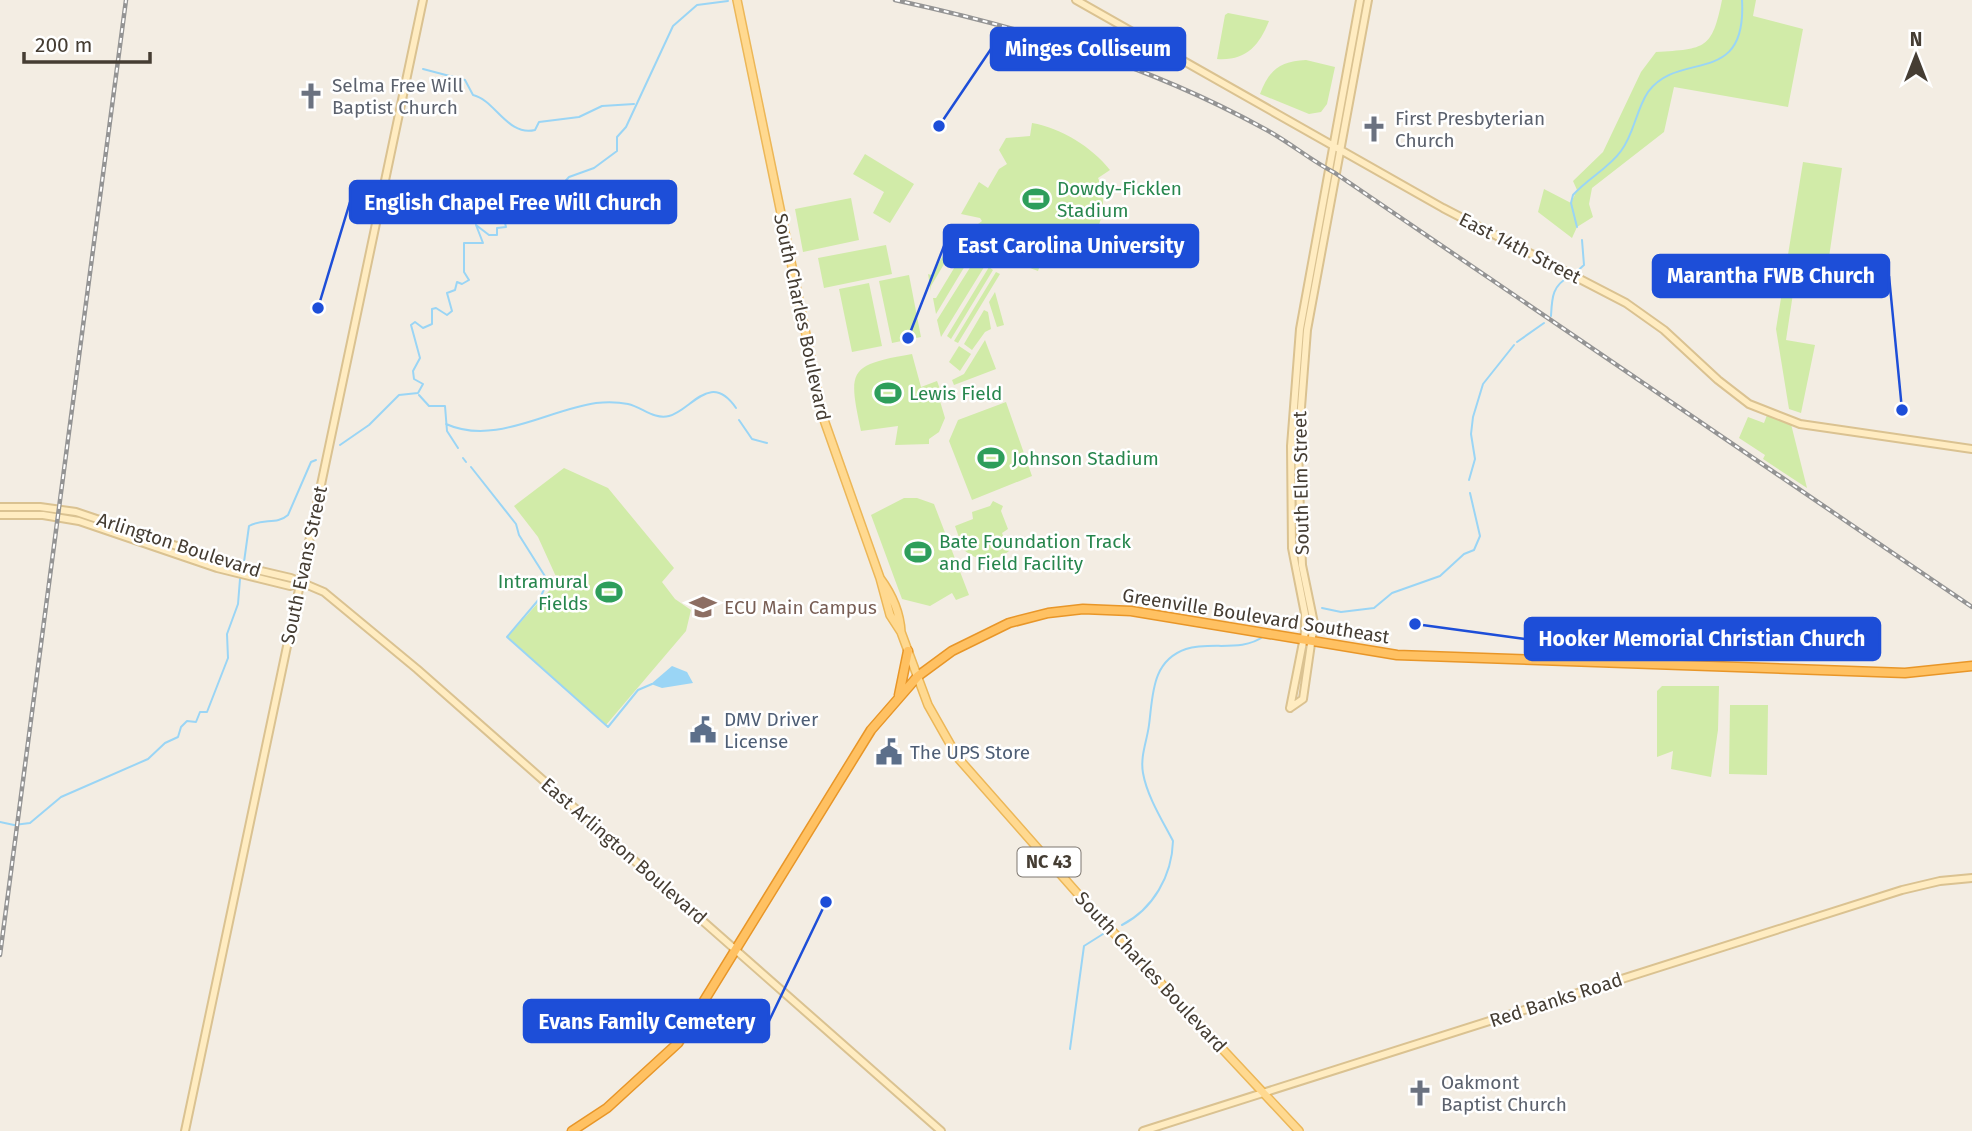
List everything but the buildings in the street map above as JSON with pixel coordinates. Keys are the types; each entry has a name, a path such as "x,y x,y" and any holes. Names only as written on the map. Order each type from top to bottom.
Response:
{"highway":[{"name":"Greenville Boulevard Southeast","path":"572,1131 607,1108 678,1043 871,730 899,695 918,676 952,651 996,629 1033,616 1083,609 1131,611 1397,655 1905,673 1972,666"},
{"path":"899,695 908,651"}],"main road":[{"name":"South Charles Boulevard","path":"737,0 820,408 880,578 888,589 901,621 901,632 935,720 958,758 1085,901 1299,1131"}],"street":[{"name":"South Evans Street","path":"185,1131 424,0"},
{"name":"East 14th Street","path":"1076,0 1443,208 1626,303 1664,330 1718,380 1749,404 1782,419 1972,449"},
{"name":"South Elm Street","path":"1360,0 1355,44 1350,96 1310,303 1300,409 1301,547 1313,606 1303,699 1290,708 1309,641 1292,548 1291,434 1301,316 1342,94 1355,44 1368,0"},
{"path":"1342,94 1350,96"},
{"name":"Arlington Boulevard","path":"0,507 40,507 101,523 242,575 290,586 299,583"},
{"path":"1,515 37,510 40,507"},
{"name":"Arlington Boulevard","path":"1,515 51,516 101,523"},
{"name":"East Arlington Boulevard","path":"299,583 316,588 338,602 941,1131"},
{"name":"Red Banks Road","path":"1143,1131 1902,890 1940,881 1972,878"}],"green space":[{"path":"1722,0 1756,0 1753,16 1803,29 1788,107 1674,87 1664,132 1592,188 1589,204 1593,217 1577,227 1572,238 1538,212 1544,189 1571,203 1577,190 1573,181 1603,152 1641,72 1656,52 1686,50 1704,43 1714,28"},
{"path":"1228,13 1269,21 1261,38 1250,50 1236,57 1217,59 1225,15"},
{"path":"1306,60 1335,67 1327,104 1321,112 1309,114 1260,94 1267,79 1277,68 1289,62"},
{"name":"Dowdy-Ficklen Stadium","path":"1032,123 1054,129 1075,140 1110,170 1098,178 1106,196 1103,197 1100,223 1088,244 1068,257 1042,259 1038,271 999,253 976,234 978,231 974,227 982,221 980,218 961,214 979,182 988,188 999,169 1007,164 999,150 1006,138 1030,136"},
{"path":"865,154 914,184 890,223 873,213 884,192 853,174"},
{"path":"1803,162 1842,168 1827,271 1797,267 1786,340 1815,345 1801,413 1789,409 1776,329"},
{"path":"851,198 859,240 803,252 795,209"},
{"path":"886,245 892,274 824,288 818,258"},
{"path":"944,248 954,254 950,254 931,286 931,291 928,274 931,275 946,251"},
{"path":"958,255 971,256 936,314 933,298 936,298 959,260"},
{"path":"976,258 986,264 941,337 937,320"},
{"path":"989,267 993,270 951,339 947,336"},
{"path":"996,272 1000,274 958,343 954,341"},
{"path":"909,275 921,337 892,343 879,281"},
{"path":"869,283 882,346 852,352 839,289"},
{"path":"995,292 1004,325 997,327 989,302"},
{"path":"984,310 988,312 991,329 985,332 972,350 964,344"},
{"path":"985,340 996,369 954,385 952,380 964,374"},
{"path":"959,346 971,354 960,371 949,362"},
{"name":"Lewis Field","path":"912,354 921,387 937,381 940,389 937,391 945,418 939,432 929,439 929,444 895,445 898,426 861,431 854,395 855,383 864,367"},
{"name":"Johnson Stadium","path":"1006,402 1032,476 972,500 949,441 958,420"},
{"path":"1767,415 1791,424 1807,488 1763,459 1765,455 1739,438 1748,417 1764,423"},
{"name":"Intramural Fields","path":"564,468 608,488 674,568 662,582 675,599 691,610 686,631 606,725 507,637 558,581 538,537 514,506"},
{"name":"Bate Foundation Track and Field Facility","path":"904,498 917,498 934,504 969,595 956,600 952,593 930,606 902,599 871,515"},
{"path":"993,501 1003,506 1001,511 1008,529 1002,533 1009,551 997,558 980,559 963,549 955,526 973,519 972,512 990,506"},
{"path":"1662,686 1719,686 1718,730 1711,777 1671,769 1673,751 1657,757 1657,691"},
{"path":"1730,705 1768,705 1767,775 1729,774"}],"water":[{"path":"672,666 687,672 693,683 662,688 651,684"}],"waterway":[{"path":"1577,227 1571,203 1573,195 1621,151 1644,99 1661,79 1723,57 1734,46 1741,28 1742,0"},
{"path":"340,445 369,425 399,395 418,393 423,384 414,379 413,371 420,358 411,325 415,322 423,328 432,324 432,309 436,308 447,315 452,311 447,293 455,290 457,282 462,284 469,280 464,272 464,243 483,243 476,225 489,235 497,235 497,228 506,227 501,208 527,207 530,203 526,194 528,186 543,183 548,190 560,187 569,177 594,168 617,151 617,137 626,127 673,26 697,5 728,1"},
{"path":"423,69 465,80 473,95 481,98 509,123 525,131 535,130 539,122 579,117 602,106 634,104"},
{"path":"1574,274 1584,265 1582,240"},
{"path":"1551,316 1554,293 1570,276"},
{"path":"1517,342 1544,323"},
{"path":"1469,480 1475,459 1471,434 1473,417 1483,384 1514,345"},
{"path":"446,424 465,430 502,429 604,402 628,404 664,417 677,413 709,393 727,397 736,408"},
{"path":"419,395 429,406 445,406 447,431 458,448"},
{"path":"739,420 752,439 767,443"},
{"path":"463,458 466,462"},
{"path":"244,562 249,526 279,520 288,515 311,462 316,460"},
{"path":"471,467 516,524 519,535 548,581 540,598 507,637 608,727 638,690 652,684"},
{"path":"1322,608 1341,612 1374,608 1392,593 1440,576 1464,554 1474,550 1480,536 1470,493"},
{"path":"0,822 14,825 30,823 61,797 148,759 165,743 178,737 181,727 187,721 196,722 200,712 207,712 228,658 227,634 238,604 240,579"},
{"path":"1122,925 1143,910 1159,890 1172,854 1173,841 1151,799 1142,767 1153,691 1160,671 1166,662 1186,649 1246,644 1264,636"},
{"path":"1070,1049 1084,946 1103,934"}],"railway":[{"path":"0,955 126,0"},
{"path":"895,0 1084,50 1174,85 1272,133 1335,173 1972,607"}],"place":[{"name":"Selma Free Will Baptist Church","path":"311,96"},
{"name":"Minges Colliseum","path":"939,126"},
{"name":"First Presbyterian Church","path":"1374,129"},
{"name":"Dowdy-Ficklen Stadium","path":"1036,199"},
{"name":"English Chapel Free Will Church","path":"318,308"},
{"name":"East Carolina University","path":"908,338"},
{"name":"Lewis Field","path":"888,393"},
{"name":"Marantha FWB Church","path":"1902,410"},
{"name":"Johnson Stadium","path":"991,458"},
{"name":"Bate Foundation Track and Field Facility","path":"918,552"},
{"name":"Intramural Fields","path":"609,592"},
{"name":"ECU Main Campus","path":"703,607"},
{"name":"Hooker Memorial Christian Church","path":"1415,624"},
{"name":"DMV Driver License","path":"703,730"},
{"name":"The UPS Store","path":"889,752"},
{"name":"Evans Family Cemetery","path":"826,902"},
{"name":"Oakmont Baptist Church","path":"1420,1093"}]}
